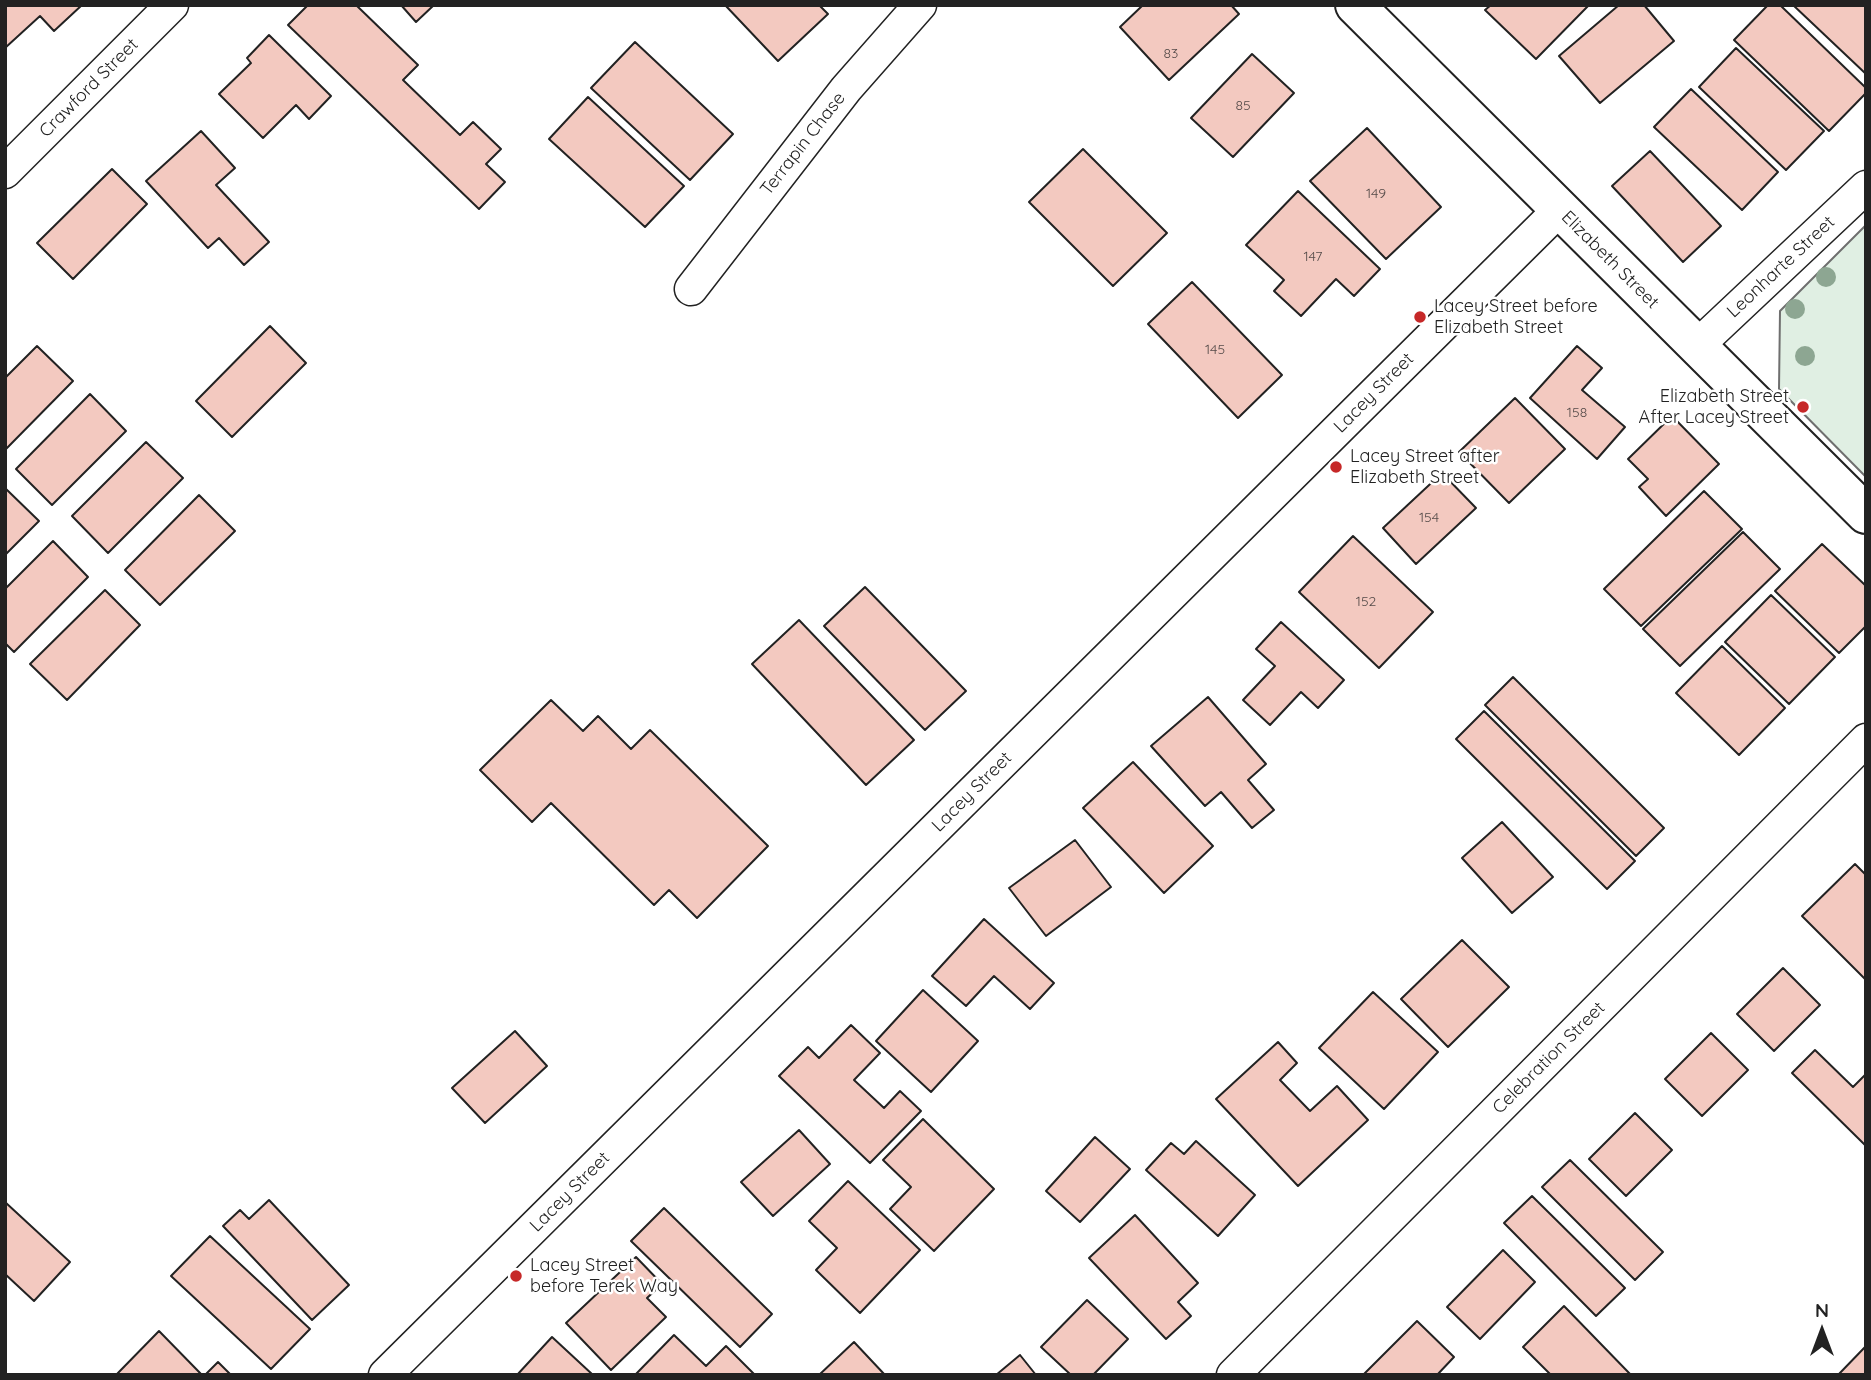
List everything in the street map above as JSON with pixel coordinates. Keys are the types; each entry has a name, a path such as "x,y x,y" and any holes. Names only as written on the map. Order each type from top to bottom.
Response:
{"street":[{"name":"Crawford Street","path":"5,172 172,5"},
{"name":"Terrapin Chase","path":"691,289 846,89 920,5"},
{"name":"Elizabeth Street","path":"1355,5 1866,514"},
{"name":"Leonharte Street","path":"1697,346 1866,187"},
{"name":"Lacey Street","path":"385,1375 1559,209"},
{"name":"Celebration Street","path":"1233,1375 1866,740"}],"green space":[{"path":"1866,225 1866,477 1779,389 1780,311"}],"building":[{"path":"5,5 82,5 54,31 40,16 5,48"},
{"path":"308,5 356,5 418,65 403,80 460,135 473,122 501,149 486,164 505,182 479,209 288,25"},
{"path":"401,5 434,5 416,22"},
{"path":"725,5 819,5 828,14 778,61"},
{"path":"1143,5 1231,5 1239,14 1169,80 1120,27"},
{"path":"1491,5 1589,5 1536,59 1485,10"},
{"path":"1619,5 1644,5 1674,41 1600,103 1559,56"},
{"path":"1768,5 1780,5 1866,88 1866,93 1829,131 1734,40"},
{"path":"1793,5 1866,5 1866,74"},
{"path":"269,35 331,96 309,119 296,105 263,138 219,94 251,63 247,58"},
{"path":"635,42 733,134 690,180 591,88"},
{"path":"1736,48 1824,131 1786,170 1699,87"},
{"path":"1252,54 1294,93 1233,157 1191,118"},
{"path":"1691,89 1778,172 1742,210 1654,127"},
{"path":"588,97 684,186 645,227 549,139"},
{"path":"1367,128 1441,207 1386,259 1310,181"},
{"path":"201,131 235,168 216,185 269,242 244,265 219,238 208,248 146,181"},
{"path":"1083,149 1167,233 1113,286 1029,202"},
{"path":"1650,151 1721,226 1683,262 1612,186"},
{"path":"112,169 147,204 73,279 37,243"},
{"path":"1298,191 1380,269 1354,296 1336,279 1301,316 1274,291 1284,280 1246,245"},
{"path":"1192,282 1282,375 1238,418 1148,324"},
{"path":"270,326 306,363 232,437 196,401"},
{"path":"37,346 73,381 5,450 5,378"},
{"path":"1577,346 1602,368 1582,390 1625,427 1597,459 1530,398"},
{"path":"90,394 126,431 52,505 16,469"},
{"path":"1515,398 1565,449 1509,503 1459,452"},
{"path":"1672,416 1719,464 1666,516 1639,487 1648,479 1628,459"},
{"path":"146,442 183,478 108,553 72,516"},
{"path":"1442,473 1476,508 1416,564 1383,528"},
{"path":"5,488 39,521 5,555"},
{"path":"1704,491 1742,529 1641,626 1604,589"},
{"path":"199,495 235,531 160,605 125,570"},
{"path":"1743,532 1780,569 1680,666 1643,629"},
{"path":"1353,536 1433,612 1379,668 1299,592"},
{"path":"53,541 88,577 14,652 5,643 5,589"},
{"path":"1822,544 1866,586 1866,626 1839,653 1775,591"},
{"path":"865,587 966,691 925,730 824,626"},
{"path":"105,590 140,625 67,700 30,664"},
{"path":"1771,595 1835,657 1789,704 1725,642"},
{"path":"799,620 914,740 866,785 752,664"},
{"path":"1281,622 1344,680 1318,708 1301,692 1270,725 1243,700 1275,666 1256,649"},
{"path":"1722,646 1785,708 1739,755 1676,693"},
{"path":"1513,677 1664,828 1636,856 1485,705"},
{"path":"1208,697 1266,764 1248,780 1274,810 1252,828 1221,792 1205,806 1151,746"},
{"path":"551,700 583,731 598,716 631,749 650,730 768,846 697,918 669,890 654,905 551,803 532,822 480,770"},
{"path":"1484,711 1635,861 1607,889 1456,739"},
{"path":"1133,762 1213,846 1164,893 1083,808"},
{"path":"1502,822 1553,877 1512,913 1462,858"},
{"path":"1075,840 1111,887 1046,936 1009,888"},
{"path":"1855,864 1866,875 1866,980 1802,916"},
{"path":"984,919 1054,983 1030,1009 994,976 966,1006 932,976"},
{"path":"1462,940 1509,987 1448,1047 1401,999"},
{"path":"1783,968 1820,1005 1774,1051 1737,1014"},
{"path":"923,990 978,1041 931,1092 876,1041"},
{"path":"1373,992 1438,1052 1384,1109 1319,1048"},
{"path":"851,1025 880,1053 854,1080 884,1108 900,1091 921,1111 870,1163 779,1076 808,1047 819,1058"},
{"path":"515,1031 547,1066 485,1123 452,1088"},
{"path":"1711,1033 1748,1070 1702,1116 1665,1079"},
{"path":"1278,1042 1297,1063 1280,1080 1310,1111 1337,1086 1368,1120 1298,1186 1216,1099"},
{"path":"1815,1050 1853,1087 1866,1074 1866,1146 1792,1073"},
{"path":"1635,1113 1672,1150 1626,1196 1589,1159"},
{"path":"923,1119 994,1189 934,1251 890,1209 911,1187 883,1160"},
{"path":"799,1130 830,1164 773,1216 741,1182"},
{"path":"1095,1137 1130,1169 1080,1222 1046,1191"},
{"path":"1196,1141 1255,1195 1218,1236 1146,1170 1171,1143 1184,1154"},
{"path":"1570,1160 1663,1252 1635,1280 1542,1187"},
{"path":"848,1181 920,1250 860,1313 816,1270 837,1248 809,1221"},
{"path":"1532,1196 1625,1288 1596,1316 1504,1223"},
{"path":"269,1200 349,1285 312,1320 223,1226 240,1210 249,1219"},
{"path":"5,1202 70,1262 34,1301 5,1274"},
{"path":"664,1208 772,1314 740,1347 631,1241"},
{"path":"1135,1215 1198,1283 1178,1302 1191,1316 1166,1339 1089,1258"},
{"path":"210,1236 310,1329 271,1369 171,1276"},
{"path":"1503,1250 1535,1282 1480,1339 1447,1307"},
{"path":"636,1257 662,1284 647,1298 666,1317 611,1370 566,1323"},
{"path":"1087,1300 1128,1339 1093,1375 1071,1375 1041,1347"},
{"path":"1564,1306 1631,1375 1551,1375 1523,1347"},
{"path":"1417,1321 1454,1357 1437,1375 1363,1375"},
{"path":"159,1331 202,1375 116,1375"},
{"path":"674,1335 706,1366 726,1346 755,1375 635,1375"},
{"path":"552,1337 593,1375 517,1375"},
{"path":"854,1342 885,1375 819,1375"},
{"path":"1866,1346 1866,1375 1838,1375"},
{"path":"1020,1355 1036,1375 996,1375"},
{"path":"218,1362 231,1375 205,1375"}],"place":[{"name":"Lacey Street before Elizabeth Street","path":"1420,317"},
{"name":"Elizabeth Street After Lacey Street","path":"1803,407"},
{"name":"Lacey Street after Elizabeth Street","path":"1336,467"},
{"name":"Lacey Street before Terek Way","path":"516,1276"}]}
